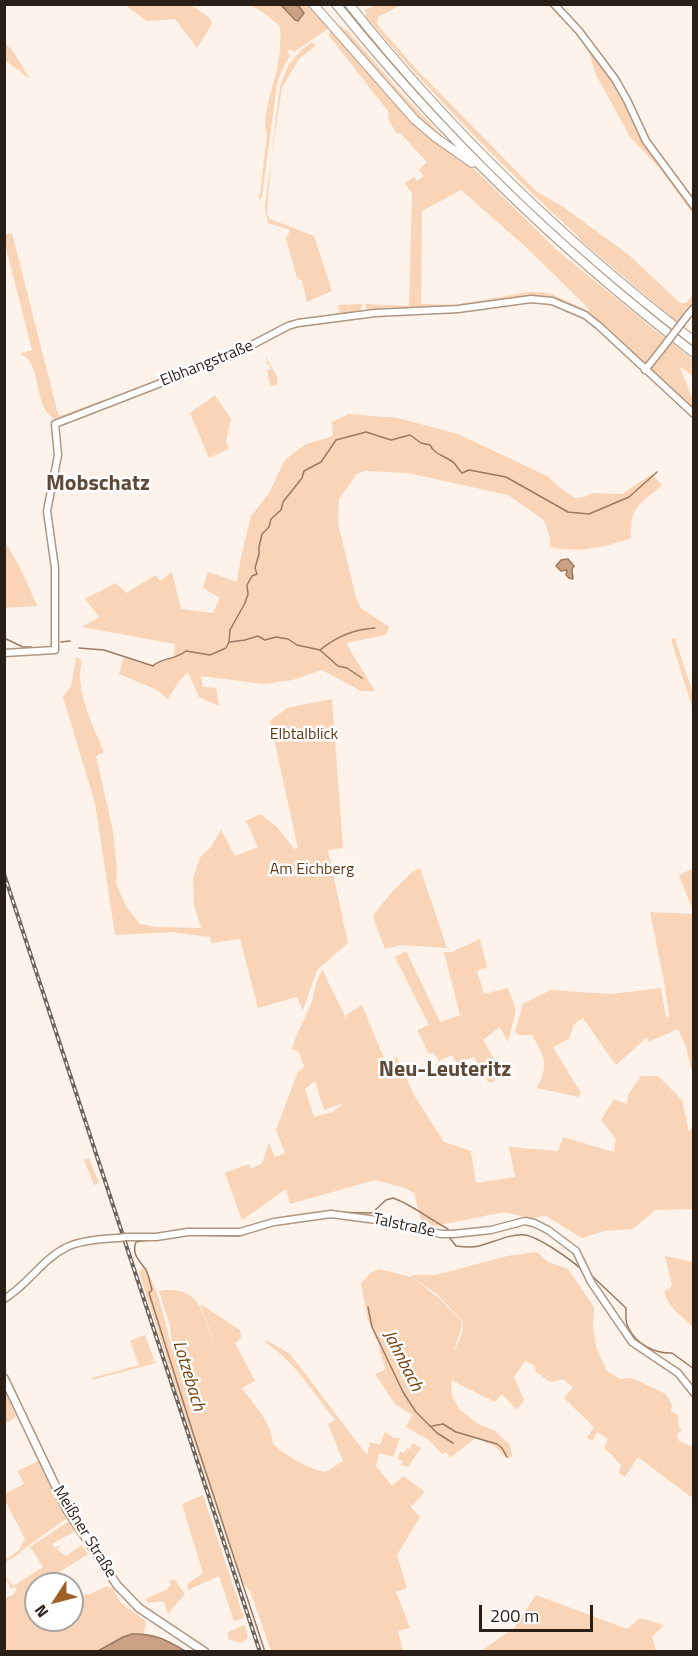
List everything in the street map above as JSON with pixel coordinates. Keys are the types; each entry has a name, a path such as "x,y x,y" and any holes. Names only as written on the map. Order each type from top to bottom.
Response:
{"highway":[{"path":"313,4 421,125 488,174"},
{"path":"336,4 423,106 488,174 587,267 693,353"},
{"path":"349,4 431,100 510,182 593,260 693,341"}],"main road":[{"name":"Meißner Straße","path":"4,1378 67,1510 117,1585 139,1608 206,1652"}],"street":[{"path":"554,4 579,31 615,79 646,141 693,206"},
{"name":"Elbhangstraße","path":"4,653 55,650 55,559 47,511 58,455 55,424 58,422 233,355 288,326 375,313 458,309 531,299 552,301 585,315 645,369"},
{"path":"693,308 645,369 693,414"},
{"name":"Talstraße","path":"4,1299 20,1290 45,1263 66,1247 109,1239 156,1237 188,1232 240,1232 274,1222 331,1214 392,1222 441,1234 491,1230 525,1221 548,1230 578,1253 591,1282 632,1342 678,1373 693,1392"}],"green space":[{"path":"125,5 191,5 210,18 212,24 197,48 175,19 147,21"},
{"path":"250,5 308,5 329,28 294,52 287,50 290,56 277,84 260,200 258,195 260,194 267,135 266,111 278,64 280,26"},
{"path":"375,5 401,5 378,17 377,24 416,69 536,191 565,208 630,256 680,303 686,303 693,295 693,305 678,323 579,239 469,130 365,16 367,14 365,10"},
{"path":"548,5 552,5 579,34 605,67 625,100 640,134 693,209 693,214 660,169 630,137 596,75 589,53 579,37"},
{"path":"341,26 451,145 391,90 338,28"},
{"path":"332,31 404,112 468,163 558,251 666,339 646,365 600,325 551,299 482,302 465,307 405,308 368,313 365,304 409,306 412,194 405,183 414,177 417,181 424,176 419,170 427,162 400,133 397,134 389,121 388,111 329,36 329,32","holes":["461,190 527,248 590,310 541,292 528,292 455,305 421,304 422,211"]},
{"path":"312,42 316,45 299,59 282,88 271,160 267,214 270,219 314,236 332,291 307,302 302,281 297,278 286,239 290,230 268,223 265,207 280,86 289,64 301,50"},
{"path":"5,43 13,51 30,79 5,60"},
{"path":"12,233 58,414 60,416 106,399 107,401 57,420 49,415 44,407 32,366 20,354 32,350 5,244 4,235"},
{"path":"362,304 361,313 340,315 338,305"},
{"path":"671,342 693,360 693,376 680,368 693,400 693,412 651,372 652,366"},
{"path":"266,357 278,378 277,384 273,386 270,385 267,368 271,369 269,364 267,365"},
{"path":"215,395 231,419 226,442 229,449 209,458 190,413"},
{"path":"349,414 398,418 458,434 547,476 575,498 593,493 622,494 652,474 662,485 634,512 631,538 600,547 571,550 550,547 550,538 544,520 508,495 408,473 364,471 357,474 339,499 338,523 356,598 361,608 389,627 386,635 346,643 375,691 361,691 322,670 293,680 263,684 201,676 203,687 216,688 219,706 199,697 188,672 179,681 168,699 157,690 119,674 124,657 144,664 154,664 174,657 175,644 82,627 99,617 85,599 116,583 126,593 156,575 160,581 172,572 181,609 213,613 220,598 203,588 208,572 237,582 251,516 269,493 285,460 306,444 333,436 332,422"},
{"path":"4,540 21,569 37,606 5,608"},
{"path":"675,638 693,694 693,710 671,639"},
{"path":"76,657 82,660 80,671 83,695 104,752 96,756 113,831 116,884 127,908 140,924 157,927 201,928 194,905 193,877 201,856 211,847 221,830 235,856 258,847 246,821 260,814 278,828 294,849 298,848 270,721 287,708 332,699 343,848 328,850 348,943 317,970 303,1010 297,997 258,1008 240,939 211,943 210,937 171,932 115,935 95,803 63,697 71,686"},
{"path":"420,868 447,948 402,945 385,949 373,917 402,882"},
{"path":"692,869 694,873 693,911 679,875"},
{"path":"650,912 693,914 693,1076 686,1047 678,1029 648,1042 647,1037 616,1065 583,1018 574,1024 569,1039 553,1047 581,1093 578,1097 537,1088 544,1067 540,1050 532,1035 519,1035 515,1032 523,1004 551,990 611,994 661,988 666,1018 669,1016"},
{"path":"480,939 487,967 477,971 484,994 508,988 516,1010 508,1042 500,1027 483,1040 499,1067 494,1082 488,1082 474,1057 456,1063 452,1055 439,1061 433,1052 429,1054 417,1030 429,1025 395,957 406,951 440,1022 460,1015 444,952 452,952"},
{"path":"323,969 347,1021 346,1015 362,1005 385,1061 397,1057 414,1095 444,1142 471,1151 476,1183 515,1177 509,1147 558,1151 563,1137 614,1152 616,1139 601,1120 614,1099 627,1104 628,1095 641,1076 658,1076 682,1100 689,1132 693,1126 693,1209 655,1210 633,1229 604,1231 582,1238 546,1216 530,1218 504,1212 435,1226 421,1220 414,1193 405,1188 375,1180 290,1204 286,1189 242,1220 225,1173 249,1164 251,1169 262,1163 269,1143 275,1157 285,1153 276,1130 299,1069 300,1072 304,1066 299,1052 292,1049","holes":["315,1081 324,1110 344,1103 332,1112 314,1117 305,1089"]},
{"path":"89,1158 99,1183 94,1185 84,1160"},
{"path":"537,1252 548,1262 568,1269 594,1307 593,1327 596,1347 607,1371 620,1379 632,1378 666,1394 672,1405 671,1411 678,1415 679,1427 682,1430 677,1434 679,1441 693,1447 694,1492 691,1497 638,1457 625,1477 619,1473 621,1465 604,1449 608,1439 597,1432 592,1441 587,1438 594,1427 564,1398 573,1387 563,1379 550,1382 536,1372 534,1365 525,1361 514,1377 524,1400 517,1410 502,1394 495,1402 451,1380 452,1396 460,1410 478,1424 495,1431 510,1445 512,1456 507,1459 495,1446 475,1438 450,1458 446,1452 442,1454 429,1440 406,1427 412,1415 395,1404 375,1374 386,1369 380,1347 368,1320 361,1284 370,1273 379,1269 411,1277 412,1275 436,1275 507,1256","holes":["412,1277 438,1295 463,1322 463,1330 455,1350 462,1322 440,1299"]},
{"path":"665,1256 693,1262 693,1328 673,1308 664,1292 672,1286"},
{"path":"143,1268 158,1295 173,1352 170,1326 159,1291 181,1291 191,1296 203,1313 214,1341 200,1304 240,1330 241,1338 235,1343 255,1381 242,1388 266,1421 273,1444 291,1457 304,1465 325,1472 343,1461 328,1424 335,1420 295,1368 265,1342 266,1340 290,1354 367,1455 370,1442 380,1445 385,1432 394,1438 400,1438 393,1457 379,1453 376,1466 392,1486 403,1476 425,1492 411,1507 420,1517 397,1555 407,1588 396,1592 410,1628 398,1631 403,1651 271,1651 250,1591 241,1581 187,1422 139,1272"},
{"path":"145,1335 154,1360 149,1362 156,1361 156,1363 92,1380 92,1378 139,1365 130,1341"},
{"path":"5,1388 16,1417 4,1424"},
{"path":"413,1443 421,1448 408,1467 401,1465 403,1461 398,1459 400,1451 404,1453"},
{"path":"38,1461 67,1518 21,1553 5,1562 19,1550 25,1539 5,1500 5,1494 24,1484 18,1471"},
{"path":"203,1495 244,1618 234,1621 219,1576 188,1590 187,1584 203,1573 182,1504"},
{"path":"69,1521 75,1531 52,1544 54,1548 60,1547 57,1549 66,1556 82,1545 88,1554 60,1572 35,1572 43,1567 30,1547"},
{"path":"5,1575 13,1586 24,1579 24,1632 84,1632 84,1595 107,1586 112,1587 121,1603 146,1621 144,1634 136,1634 142,1651 5,1652 5,1598 13,1595 17,1589 15,1587 11,1589"},
{"path":"174,1579 185,1594 168,1614 164,1601 148,1603 145,1599 166,1590 171,1585 169,1581"},
{"path":"536,1595 627,1629 640,1618 664,1625 652,1637 656,1651 481,1651 514,1628"},
{"path":"245,1625 248,1638 241,1643 228,1639 228,1632"}],"shaded area":[{"path":"281,5 298,5 304,13 298,21 295,20"},
{"path":"568,559 574,566 573,579 566,575 567,570 561,571 556,566 561,560"},
{"path":"132,1634 160,1638 185,1651 98,1651"}],"waterway":[{"path":"79,648 104,650 153,666 186,651 210,655 226,648 230,630 245,603 248,594 247,585 252,576 257,574 255,568 262,534 269,527 271,519 281,510 283,502 302,478 304,471 321,462 336,440 366,432 391,440 410,435 421,443 430,445 432,449 452,461 462,473 469,470 506,477 568,512 589,514 629,497 657,472"},
{"path":"230,642 258,636 265,640 276,637 320,650 346,634 375,628"},
{"path":"4,638 23,647 31,647"},
{"path":"61,642 70,641"},
{"path":"320,650 338,666 347,668 362,678"},
{"name":"Lotzebach","path":"319,1212 372,1213 386,1200 393,1198 448,1229 448,1233"},
{"name":"Lotzebach","path":"186,1235 239,1236 274,1225"},
{"name":"Lotzebach","path":"449,1237 456,1246 470,1247 514,1235 525,1235 546,1244 581,1269"},
{"name":"Lotzebach","path":"149,1240 136,1242 135,1254 148,1275 152,1290 149,1293 265,1652"},
{"name":"Lotzebach","path":"591,1275 626,1308 627,1325 641,1343 659,1352 672,1353 694,1369"},
{"name":"Jahnbach","path":"368,1307 372,1327 403,1392 416,1412 437,1433 453,1443"},
{"path":"432,1426 443,1424 456,1432 497,1444 507,1457"}],"railway":[{"path":"4,874 260,1652"}],"district":[{"name":"Mobschatz","path":"98,485"},
{"name":"Neu-Leuteritz","path":"445,1071"}],"park label":[{"name":"Elbtalblick","path":"304,735"},
{"name":"Am Eichberg","path":"312,870"}]}
